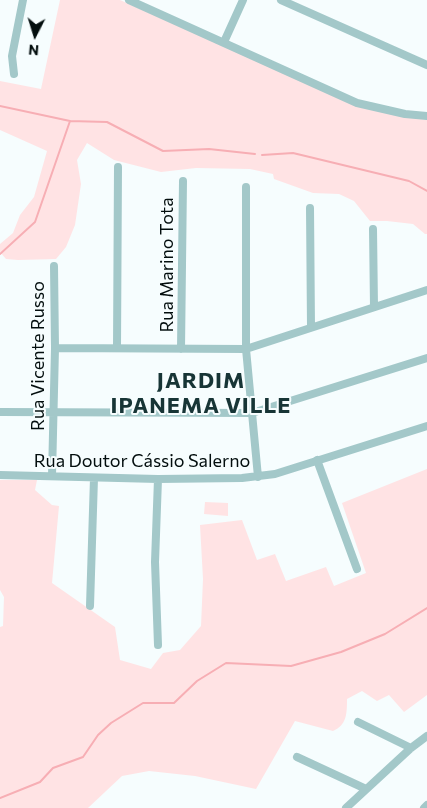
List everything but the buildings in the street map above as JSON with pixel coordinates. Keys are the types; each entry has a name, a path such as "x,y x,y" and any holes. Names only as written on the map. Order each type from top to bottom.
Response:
{"street":[{"path":"14,74 12,56 24,0"},
{"path":"129,0 358,103 405,114 427,116"},
{"path":"224,42 244,0"},
{"path":"281,0 427,65"},
{"path":"117,348 118,167"},
{"name":"Rua Marino Tota","path":"181,349 183,181"},
{"path":"246,187 246,349 258,477"},
{"path":"310,208 311,327"},
{"path":"373,230 374,307"},
{"name":"Rua Vicente Russo","path":"52,476 54,266"},
{"path":"54,348 246,349 427,290"},
{"path":"0,412 252,413 427,358"},
{"name":"Rua Doutor Cássio Salerno","path":"0,476 158,479 258,477 275,474 427,426"},
{"path":"317,460 357,569"},
{"path":"90,606 94,478"},
{"path":"158,479 155,562 158,645"},
{"path":"358,722 411,748"},
{"path":"346,808 411,748 427,736"},
{"path":"297,757 366,789"},
{"path":"424,808 427,805"}],"shaded area":[{"path":"60,0 120,0 357,106 427,119 427,234 413,224 370,221 354,201 339,194 313,193 274,179 273,174 250,169 196,168 161,172 114,160 87,143 77,160 81,184 75,225 66,247 56,259 6,259 0,252 0,244 13,233 20,215 34,197 47,151 0,130 0,81 41,89"},
{"path":"427,469 427,695 404,712 389,695 377,701 362,691 347,699 344,722 333,731 295,721 256,789 195,776 149,771 122,776 88,808 0,808 0,627 3,626 4,597 0,590 0,480 37,480 35,490 52,505 59,506 52,583 115,627 120,660 151,669 163,653 180,650 201,626 203,579 200,525 242,520 257,560 275,554 286,581 326,567 334,586 366,573 342,503"},
{"path":"205,502 228,503 228,516 204,514"}],"waterway":[{"path":"0,106 70,121 107,122 163,151 209,149 255,154"},
{"path":"0,254 35,222 70,121"},
{"path":"262,155 293,153 409,181 427,191"},
{"path":"0,798 40,782 53,768 83,757 98,735 111,723 143,703 174,703 197,681 226,663 291,666 341,652 385,634 427,608"}],"district":[{"name":"JARDIM IPANEMA VILLE","path":"201,394"}]}
